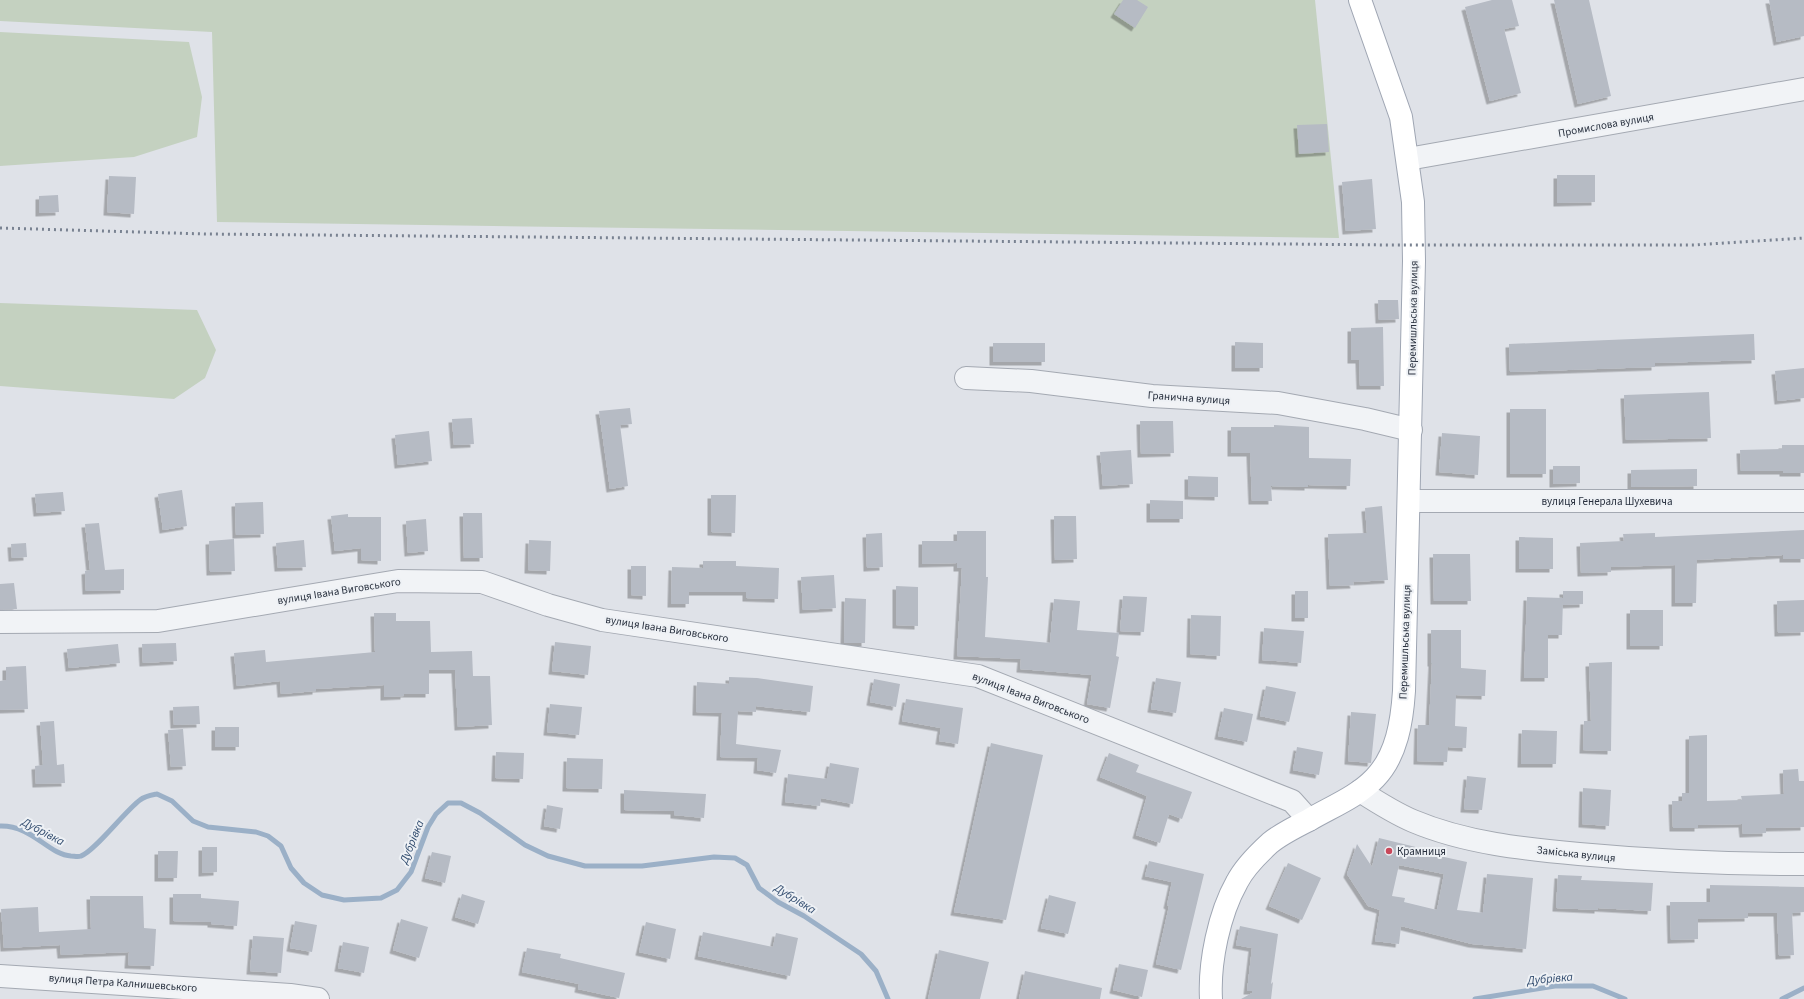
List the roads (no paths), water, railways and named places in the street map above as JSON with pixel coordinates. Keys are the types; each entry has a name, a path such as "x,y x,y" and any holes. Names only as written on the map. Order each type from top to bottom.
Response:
{"main road":[{"name":"Перемишльська вулиця","path":"1211,999 1214,957 1219,926 1237,881 1251,862 1272,842 1360,791 1376,778 1395,745 1402,720 1411,430 1414,261 1413,202 1401,117 1360,0"}],"street":[{"name":"Промислова вулиця","path":"1408,159 1804,90"},
{"name":"Гранична вулиця","path":"966,378 1031,381 1152,396 1278,404 1365,419 1411,430"},
{"name":"вулиця Генерала Шухевича","path":"1409,501 1804,501"},
{"name":"вулиця Івана Виговського","path":"0,622 158,621 398,581 482,582 548,606 602,620 978,676 1292,801 1309,820"},
{"name":"Заміська вулиця","path":"1360,791 1388,808 1414,821 1484,842 1544,851 1630,859 1746,864 1804,864"},
{"name":"вулиця Петра Калнишевського","path":"0,976 282,995 318,999"}],"waterway":[{"name":"Дубрівка","path":"0,826 22,830 55,851 71,856 80,856 87,853 94,847 140,800 157,794 172,801 193,821 208,827 256,832 268,836 281,846 291,868 304,883 322,895 344,900 381,898 397,890 411,872 428,827 436,814 448,803 461,803 480,813 525,845 548,856 585,866 642,866 714,857 735,858 747,865 759,888 778,902 804,916 861,954 876,971 888,999"},
{"name":"Дубрівка","path":"1475,999 1555,986 1593,986 1625,999"},
{"name":"Дубрівка","path":"1782,999 1804,988"}],"railway":[{"path":"0,228 206,234 1393,245 1694,245 1804,238"}],"place":[{"name":"Крамниця","path":"1389,851"}]}
